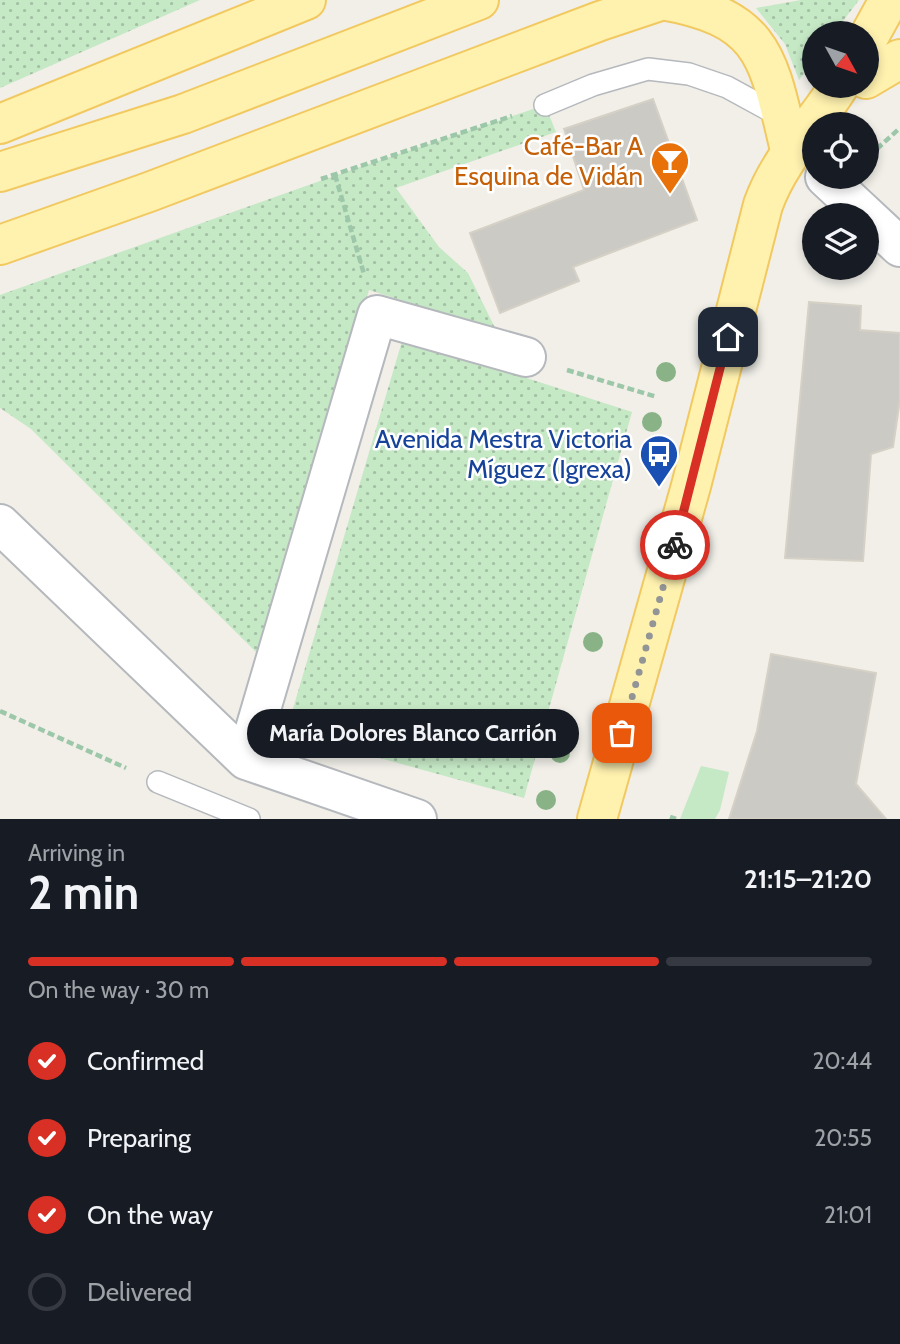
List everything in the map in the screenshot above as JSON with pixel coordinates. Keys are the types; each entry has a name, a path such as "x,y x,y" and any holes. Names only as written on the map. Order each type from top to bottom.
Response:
{"main road":[{"path":"0,124 306,0"},
{"path":"0,173 183,114 479,0"},
{"path":"0,245 662,0 711,12 747,34 766,62 796,145"},
{"path":"878,21 890,0"},
{"path":"879,72 900,60"},
{"path":"597,819 691,486 757,226 770,187 796,145 834,98"},
{"path":"0,200 183,114"}],"street":[{"path":"838,189 900,247"},
{"path":"246,760 377,315 526,358"},
{"path":"0,524 246,760 417,819"}],"lane":[{"path":"545,105 593,85 648,69 689,74 727,87 796,145"},
{"path":"158,782 248,819"}],"path":[{"path":"879,147 900,128"},
{"path":"335,175 377,315"},
{"path":"526,358 657,397"},
{"path":"0,711 158,782"}],"green space":[{"path":"0,0 200,0 0,88"},
{"path":"801,0 859,0 843,21 802,21 802,76 799,80 785,44 756,8"},
{"path":"545,105 556,132 396,188 439,247 468,273 496,330 369,290 261,657 31,429 0,408 0,295 348,171"},
{"path":"403,338 632,412 524,798 286,732"},
{"path":"701,766 729,772 720,810 715,819 680,819"}],"building":[{"path":"653,99 697,220 573,267 579,281 500,313 470,233 584,190 564,129"},
{"path":"809,302 861,306 860,330 900,333 900,400 893,447 871,454 863,561 785,558"},
{"path":"771,654 876,673 856,784 886,819 729,819 757,731"}],"way so far":[{"path":"622,733 675,545"}],"place":[{"name":"Café-Bar A Esquina de Vidán","path":"670,195"},
{"name":"Avenida Mestra Victoria Míguez (Igrexa)","path":"659,488"},
{"name":"María Dolores Blanco Carrión","path":"622,733"}],"route":[{"path":"675,545 728,337"}]}
